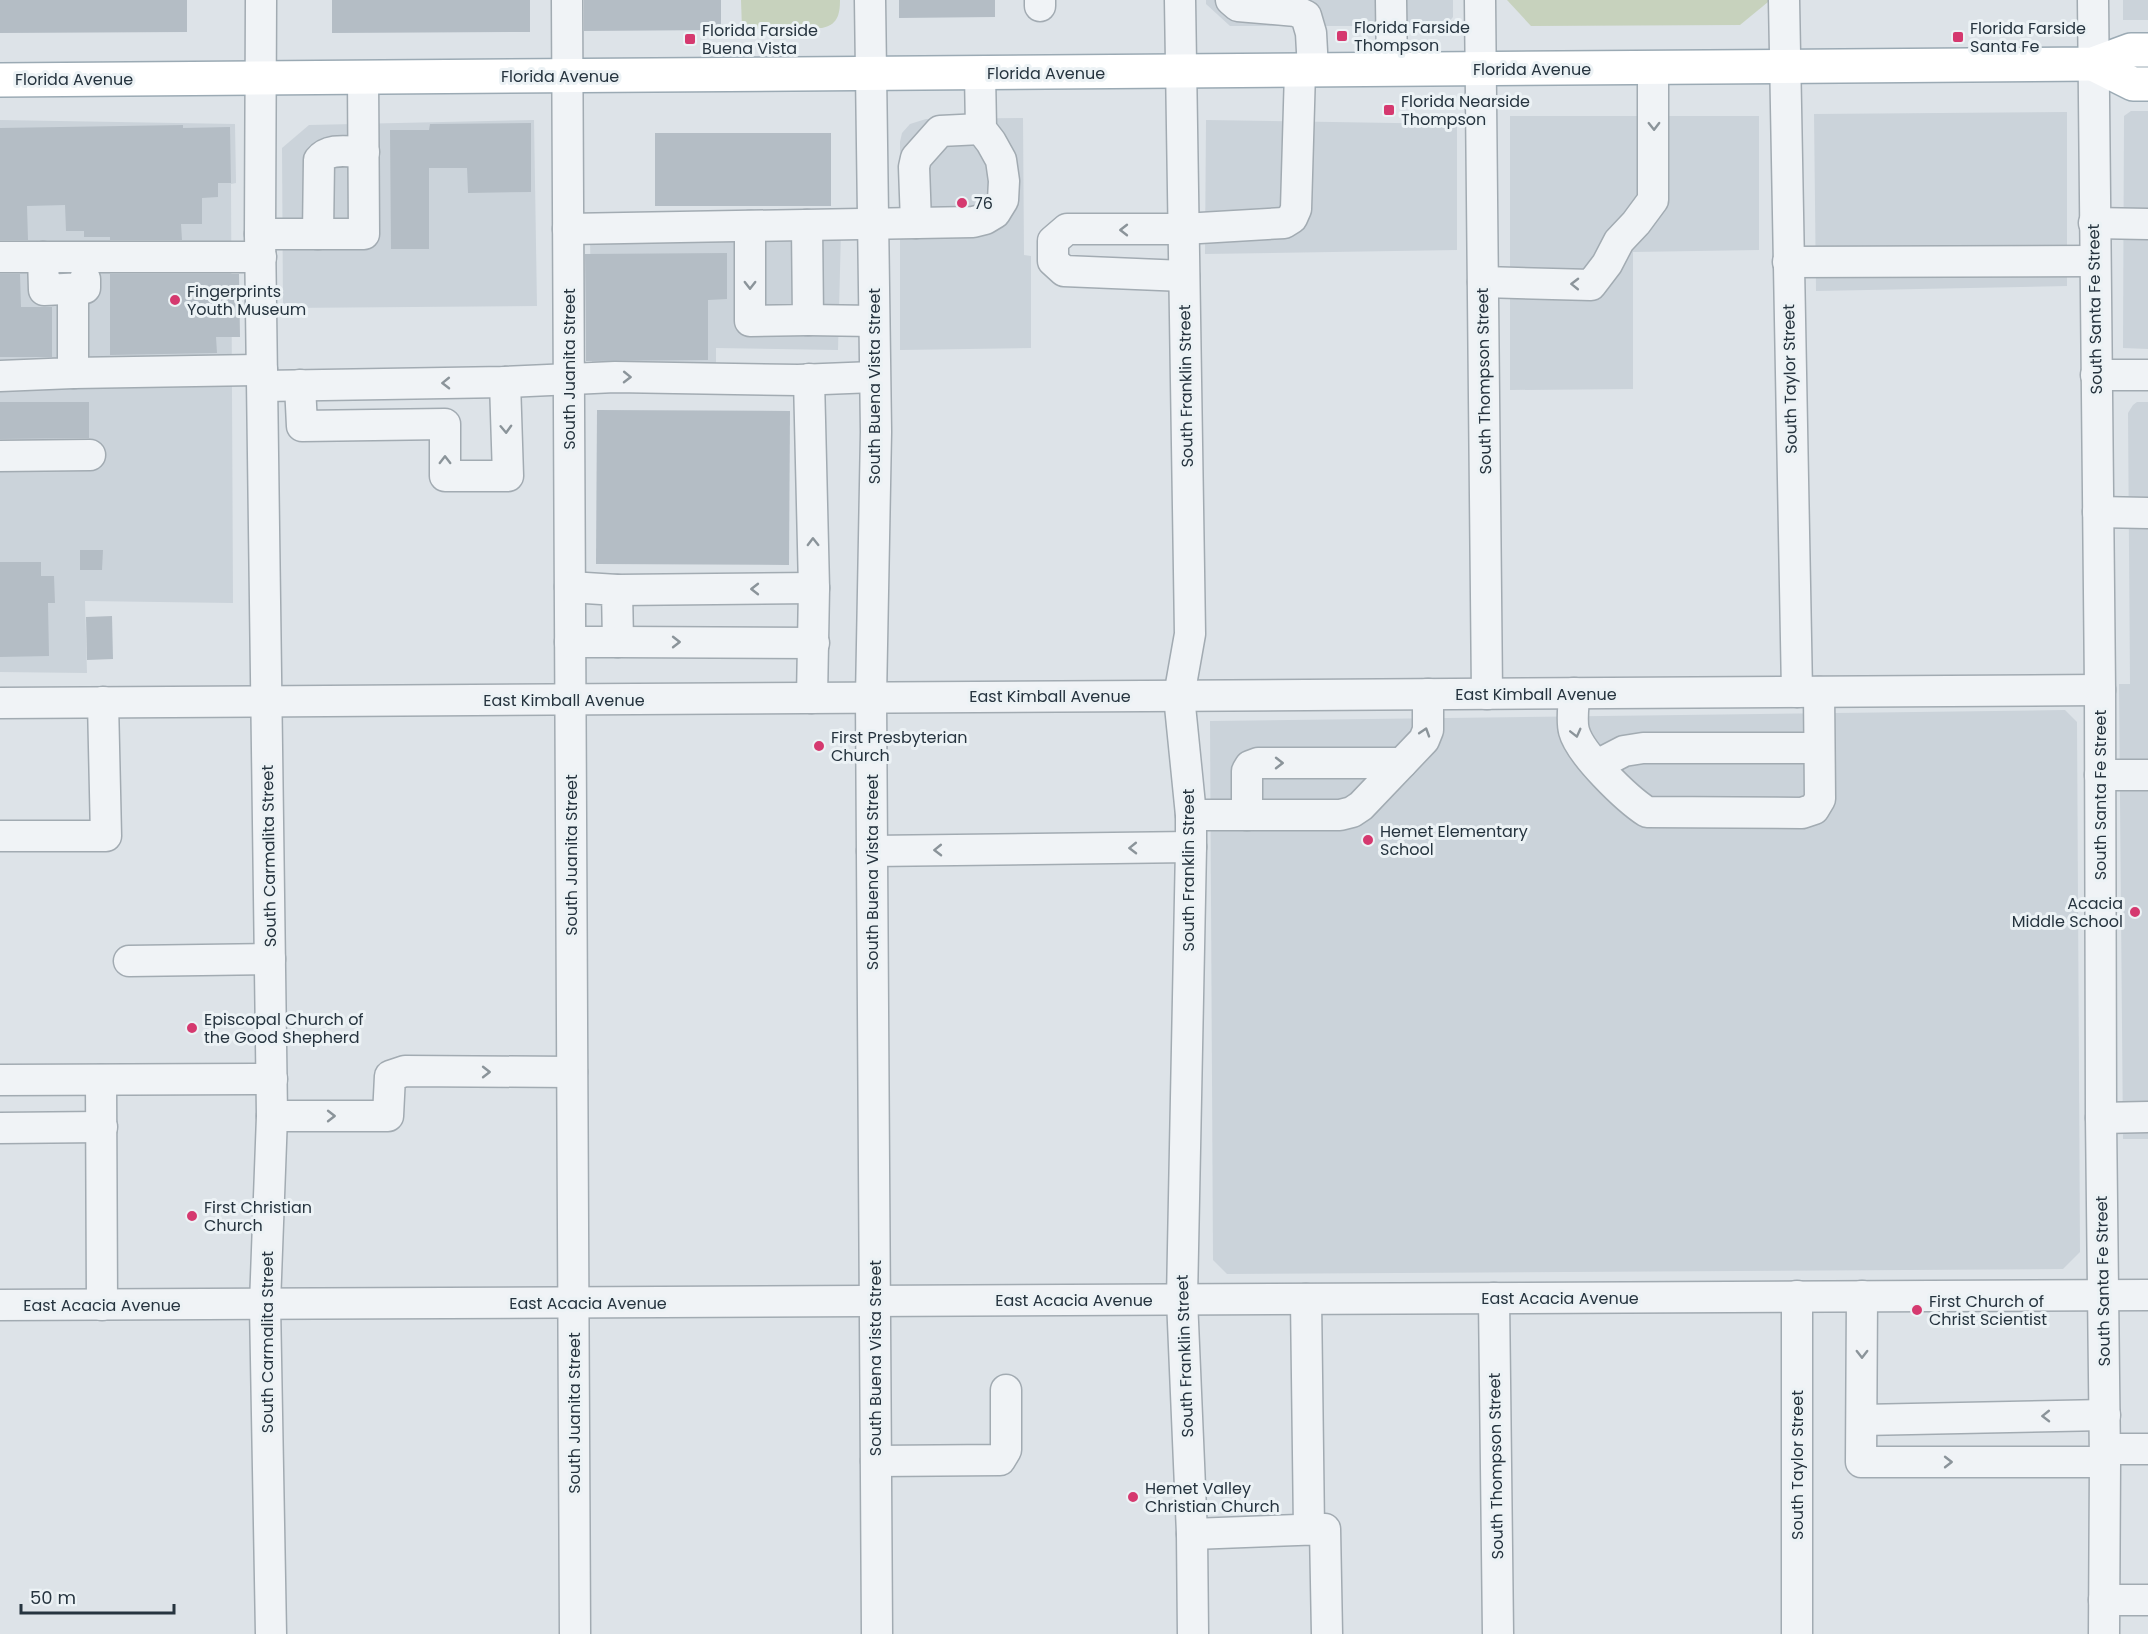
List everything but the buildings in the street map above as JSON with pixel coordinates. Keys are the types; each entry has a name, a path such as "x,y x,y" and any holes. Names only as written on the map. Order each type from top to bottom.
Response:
{"main road":[{"name":"Florida Avenue","path":"0,80 2092,64 2131,50 2148,50"},
{"name":"Florida Avenue","path":"2092,64 2133,84 2148,84"}],"street":[{"name":"South Carmalita Street","path":"261,0 260,245 272,1079 265,1304 270,1634"},
{"name":"South Juanita Street","path":"567,0 575,1634"},
{"name":"South Buena Vista Street","path":"870,0 876,432 871,698 877,1634"},
{"name":"South Franklin Street","path":"1180,0 1190,634 1179,696 1191,815 1182,1299 1192,1534 1193,1634"},
{"path":"1184,276 1064,271 1053,261 1053,241 1067,229 1183,228 1284,223 1292,218 1296,209 1306,70 1311,33 1306,16 1296,11 1253,9 1238,6 1231,0"},
{"path":"1391,0 1392,70"},
{"name":"South Thompson Street","path":"1480,0 1486,694"},
{"name":"South Taylor Street","path":"1597,765 1636,805 1647,812 1802,813 1814,809 1820,799 1819,748 1808,692 1788,262 1784,0"},
{"name":"South Santa Fe Street","path":"2093,0 2105,1415 2104,1634"},
{"path":"1483,282 1591,285 1607,264 1619,241 1653,200 1653,68"},
{"path":"568,228 873,225 973,222 985,219 995,213 1003,200 1004,181 1001,160 981,129 980,73"},
{"path":"0,257 85,257 260,245 318,234 364,234 363,77"},
{"path":"916,223 914,167 916,158 940,131 981,129"},
{"path":"318,234 319,160 323,154 329,152 364,152"},
{"path":"2094,224 2148,224"},
{"path":"807,225 808,320"},
{"path":"750,226 750,321 874,321"},
{"path":"43,257 44,290 85,288 85,257"},
{"path":"1788,262 2094,261"},
{"path":"73,289 73,372"},
{"path":"0,376 73,372 262,378 300,385 505,382 569,378 874,377"},
{"path":"2096,375 2148,375"},
{"path":"809,379 814,588 812,698"},
{"path":"300,385 302,426 445,424 445,476 508,476 505,382"},
{"path":"0,456 90,455"},
{"path":"2098,512 2148,513"},
{"path":"570,588 617,590 814,588"},
{"path":"617,590 618,642"},
{"path":"570,642 814,643"},
{"name":"East Kimball Avenue","path":"0,703 2100,690"},
{"path":"1574,693 1574,730 1579,744 1597,765 1624,751 1643,748 1819,748"},
{"path":"1191,815 1340,815 1352,812 1361,806 1424,740 1428,730 1428,694"},
{"path":"0,836 106,836 103,702"},
{"path":"1247,815 1247,771 1250,766 1258,763 1402,763"},
{"path":"2100,775 2148,775"},
{"path":"872,851 1191,847"},
{"path":"129,961 270,959"},
{"path":"272,1116 388,1116 390,1076 405,1071 572,1072"},
{"path":"0,1080 272,1079"},
{"path":"101,1080 102,1305"},
{"path":"2101,1118 2148,1117"},
{"path":"0,1128 102,1127"},
{"name":"East Acacia Avenue","path":"0,1305 2148,1295"},
{"name":"South Taylor Street","path":"1797,1296 1797,1634"},
{"path":"1862,1296 1861,1462 2105,1455 2148,1449"},
{"name":"South Thompson Street","path":"1494,1298 1498,1634"},
{"path":"1306,1299 1309,1529"},
{"path":"876,1461 1000,1460 1006,1450 1006,1390"},
{"path":"1862,1420 2105,1415"},
{"path":"1192,1534 1325,1529 1327,1634"},
{"path":"2104,1600 2148,1600"}],"shaded area":[{"path":"1206,0 1453,0 1453,17 1441,26 1230,26 1206,4"},
{"path":"2123,0 2148,0 2148,20 2123,20"},
{"path":"2131,111 2148,111 2148,349 2123,348 2124,116"},
{"path":"2067,112 2067,286 1816,291 1814,114"},
{"path":"1510,116 1759,116 1759,250 1633,252 1633,389 1510,390"},
{"path":"1023,118 1024,255 1031,256 1031,348 900,350 900,142 902,133 910,124 926,119"},
{"path":"0,120 235,124 236,183 231,184 233,603 85,601 87,673 0,672"},
{"path":"534,120 537,306 283,308 282,148 309,125"},
{"path":"1206,120 1457,124 1457,250 1205,254"},
{"path":"841,231 838,350 716,348 716,364 592,364 590,236"},
{"name":"Acacia Middle School","path":"2137,402 2148,402 2148,1139 2123,1139 2119,684 2130,684 2128,413"},
{"path":"2065,710 2077,722 2080,1252 2063,1269 1227,1274 1213,1260 1210,721"}],"green space":[{"path":"741,0 840,0 837,18 827,27 742,29"},
{"path":"1507,0 1768,0 1768,2 1740,25 1531,26"}],"place":[{"name":"Florida Farside Thompson","path":"1342,36"},
{"name":"Florida Farside Santa Fe","path":"1958,37"},
{"name":"Florida Farside Buena Vista","path":"690,39"},
{"name":"Florida Nearside Thompson","path":"1389,110"},
{"name":"76","path":"962,203"},
{"name":"Fingerprints Youth Museum","path":"175,300"},
{"name":"First Presbyterian Church","path":"819,746"},
{"name":"Hemet Elementary School","path":"1368,840"},
{"name":"Acacia Middle School","path":"2135,912"},
{"name":"Episcopal Church of the Good Shepherd","path":"192,1028"},
{"name":"First Christian Church","path":"192,1216"},
{"name":"First Church of Christ Scientist","path":"1917,1310"},
{"name":"Hemet Valley Christian Church","path":"1133,1497"}]}
